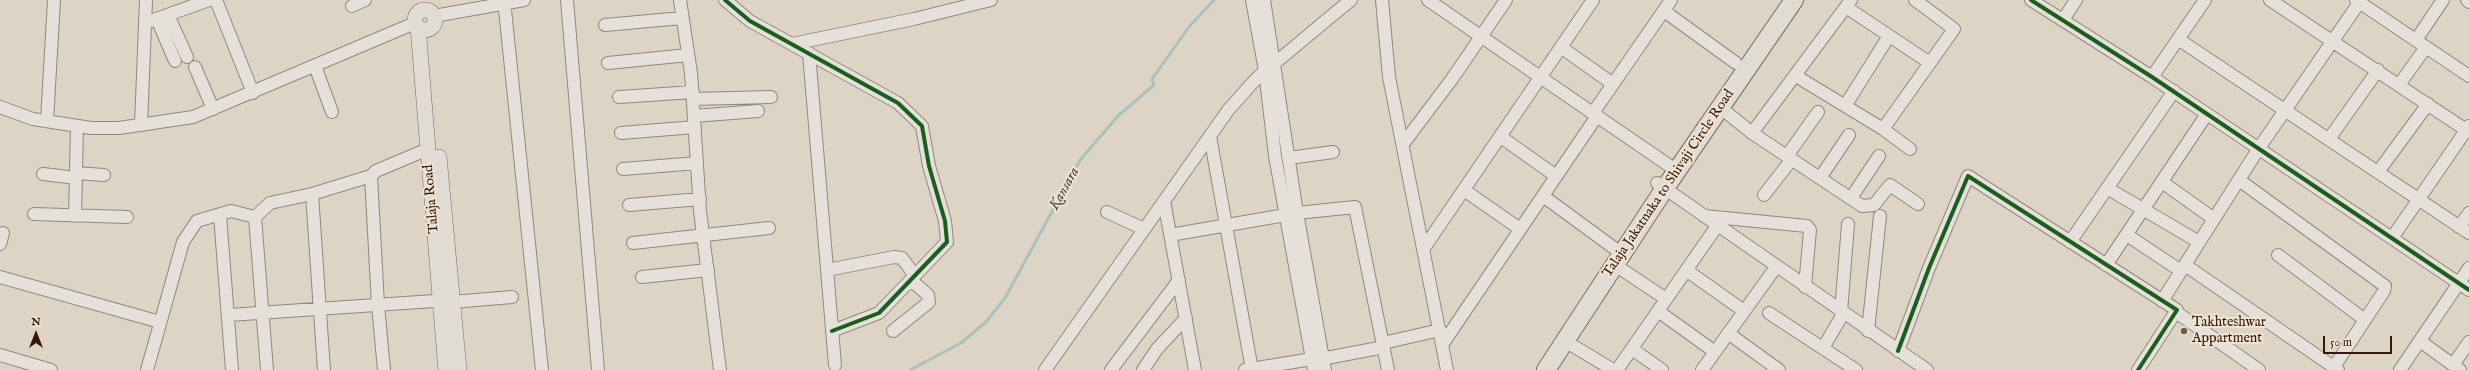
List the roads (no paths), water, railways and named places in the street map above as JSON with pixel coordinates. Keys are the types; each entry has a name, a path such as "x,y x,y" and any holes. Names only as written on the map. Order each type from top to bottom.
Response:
{"highway":[{"name":"Talaja Jakatnaka to Shivaji Circle Road","path":"1673,168 1736,63 1780,0"},
{"name":"Talaja Jakatnaka to Shivaji Circle Road","path":"1533,370 1614,256 1673,168 1721,108 1794,0"},
{"name":"Talaja Jakatnaka to Shivaji Circle Road","path":"1546,370 1565,341 1614,256"}],"main road":[{"name":"Talaja Road","path":"423,15 428,149 448,301 459,370"},
{"name":"Talaja Road","path":"423,15 448,301 446,370"}],"street":[{"path":"47,121 54,0"},
{"path":"145,23 209,0"},
{"path":"216,0 254,93"},
{"path":"352,6 365,0"},
{"path":"0,107 34,119 77,126 119,128 193,117 254,93 315,66 423,15 524,0"},
{"path":"567,0 598,370"},
{"path":"680,0 693,95 703,236 720,370"},
{"path":"725,0 750,21 898,103 922,126 928,166 945,221 947,242 879,313 832,331"},
{"path":"792,44 914,19 991,0"},
{"path":"1252,0 1270,68 1289,158 1291,214"},
{"path":"1264,0 1270,68 1275,156 1291,214 1317,364"},
{"path":"1045,370 1229,109 1270,68 1351,0"},
{"path":"1382,0 1389,77 1447,370"},
{"path":"1428,0 1673,168"},
{"path":"1403,144 1482,36 1506,0"},
{"path":"1424,248 1542,78 1593,0"},
{"path":"1442,345 1543,196 1613,84 1671,0"},
{"path":"1883,129 1954,29 1916,0"},
{"path":"2031,0 2174,91 2469,290"},
{"path":"2062,20 2076,0"},
{"path":"2152,77 2205,0"},
{"path":"2270,0 2468,129 2392,238"},
{"path":"2399,85 2443,0"},
{"path":"141,125 145,23 149,1"},
{"path":"2162,301 2259,148 2359,1 2469,76"},
{"path":"504,2 542,370"},
{"path":"1752,132 1796,76 1848,4 1889,36 1930,63"},
{"path":"1664,11 1736,63"},
{"path":"162,17 186,57"},
{"path":"162,17 175,61"},
{"path":"604,25 682,18"},
{"path":"1844,106 1889,36"},
{"path":"2178,39 2464,230 2469,213"},
{"path":"1562,48 1613,84"},
{"path":"809,53 835,365"},
{"path":"608,63 688,55"},
{"path":"315,66 332,112"},
{"path":"195,67 213,109"},
{"path":"2329,139 2378,70"},
{"path":"1796,76 1883,129 1910,149"},
{"path":"2070,242 2174,91"},
{"path":"619,97 693,95 771,97"},
{"path":"2378,172 2428,104"},
{"path":"1721,108 1752,132 1862,206 1871,206 1890,185 1918,204"},
{"path":"621,133 758,112"},
{"path":"1764,195 1818,112"},
{"path":"2106,265 2207,114"},
{"path":"75,216 77,126"},
{"path":"1820,178 1849,135"},
{"path":"1210,136 1227,226 1250,370 1317,364 1440,330"},
{"path":"1501,137 1556,176"},
{"path":"267,370 255,218 270,203 312,194 371,176 376,171 428,149"},
{"path":"1289,158 1333,152"},
{"path":"1851,198 1879,156"},
{"path":"623,169 697,163"},
{"path":"43,174 104,175"},
{"path":"371,176 378,305 384,370"},
{"path":"1898,351 1929,268 1968,176 2162,301 2259,370"},
{"path":"2127,235 2183,268 2336,368 2384,291 2383,283 2239,180"},
{"path":"2162,182 2214,218"},
{"path":"1661,185 1842,313 1927,370"},
{"path":"2107,188 2199,242"},
{"path":"1464,190 1520,229"},
{"path":"312,194 324,370"},
{"path":"1543,196 1666,299"},
{"path":"630,205 700,198"},
{"path":"1164,201 1195,370"},
{"path":"1170,234 1227,226 1291,214 1351,206 1358,210 1388,370"},
{"path":"146,370 183,242 197,221 230,211 255,218"},
{"path":"1107,212 1144,229"},
{"path":"34,214 127,218"},
{"path":"220,215 229,315 232,370"},
{"path":"1703,216 1808,226 1810,230 1805,287"},
{"path":"1868,331 1880,216"},
{"path":"1823,348 1842,313 1848,224"},
{"path":"1617,370 1717,226"},
{"path":"633,243 769,228"},
{"path":"2278,255 2365,320"},
{"path":"827,270 894,257 902,258 913,278 928,295 929,302 893,331"},
{"path":"1702,370 1776,267"},
{"path":"2400,370 2469,268"},
{"path":"642,277 708,270"},
{"path":"1686,270 1744,311"},
{"path":"0,277 160,322"},
{"path":"1111,370 1179,280"},
{"path":"229,315 512,297"},
{"path":"1658,311 1715,352"},
{"path":"2138,370 2176,312"},
{"path":"1769,313 1856,370"},
{"path":"1143,370 1157,349 1186,318"},
{"path":"1728,333 1779,370"},
{"path":"1565,341 1613,370"},
{"path":"2420,341 2457,368 2469,343"},
{"path":"1632,349 1662,370"},
{"path":"0,355 51,370"}],"waterway":[{"name":"Kansara","path":"910,370 961,343 986,322 1005,298 1080,160 1119,115 1154,85 1152,79 1189,27 1214,0"}],"place":[{"name":"Takhteshwar Appartment","path":"2184,331"}]}
